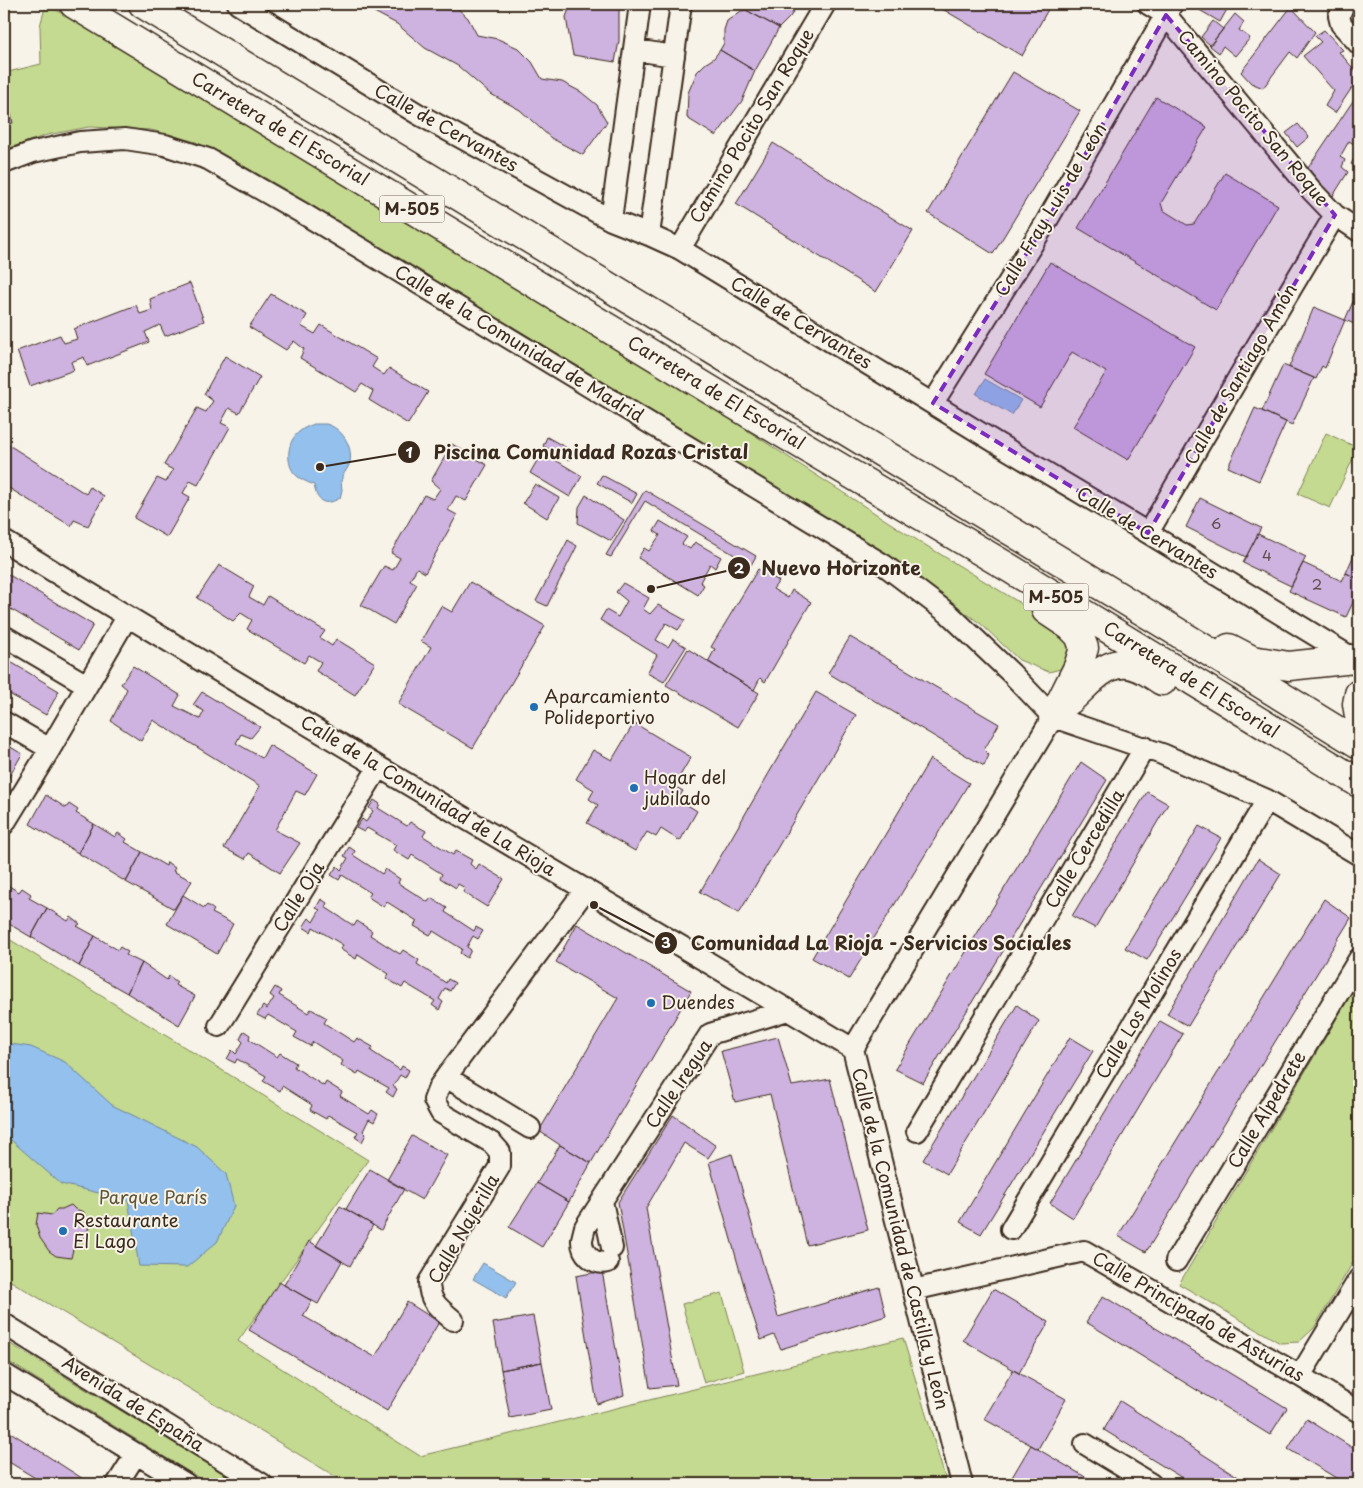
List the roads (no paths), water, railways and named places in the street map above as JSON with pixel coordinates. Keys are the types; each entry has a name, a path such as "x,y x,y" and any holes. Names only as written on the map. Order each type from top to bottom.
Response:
{"highway":[{"name":"Carretera de El Escorial","path":"74,4 750,414 1011,569 1359,783"},
{"name":"Carretera de El Escorial","path":"143,4 1359,744"},
{"name":"M-505","path":"750,414 1070,626 1079,635 1084,648 1078,667 1053,717"},
{"name":"M-505","path":"1164,624 1230,649 1252,660 1289,666 1358,657"},
{"path":"1053,717 1098,672 1112,665 1126,664 1138,666 1359,799"},
{"path":"1359,694 1357,704 1359,716"}],"street":[{"name":"Calle de Cervantes","path":"238,4 418,114 611,220 680,249 1003,447 1358,657"},
{"path":"611,220 640,4"},
{"path":"650,235 681,4"},
{"name":"Camino Pocito San Roque","path":"680,249 825,4"},
{"name":"Camino Pocito San Roque","path":"1148,4 1169,9 1312,191 1335,215 1359,230"},
{"path":"1344,4 1338,16 1341,24 1359,44"},
{"name":"Calle Fray Luis de León","path":"932,403 1045,224 1169,9"},
{"path":"635,50 674,56"},
{"name":"Calle de la Comunidad de Madrid","path":"4,163 33,152 80,142 125,139 165,145 208,159 304,214 884,565 949,614 1011,673 1053,717 1145,748 1267,800 1359,855"},
{"name":"Calle de Santiago Amón","path":"1148,533 1335,215"},
{"name":"Calle de la Comunidad de La Rioja","path":"4,541 378,768 586,889 853,1049"},
{"path":"4,824 127,617"},
{"path":"4,636 87,685"},
{"name":"Calle de la Comunidad de Castilla y León","path":"962,1484 853,1049 1053,717"},
{"path":"4,722 50,749"},
{"name":"Calle Cercedilla","path":"917,1131 1145,748"},
{"name":"Calle Oja","path":"219,1026 378,768"},
{"name":"Calle Los Molinos","path":"1011,1229 1267,800"},
{"name":"Calle Najerilla","path":"453,1320 436,1306 429,1293 429,1282 500,1166 500,1152 492,1143 441,1113 434,1100 439,1087 446,1077 586,889"},
{"name":"Calle Alpedrete","path":"1176,1261 1359,959"},
{"name":"Calle Iregua","path":"602,1201 610,1255 603,1264 593,1260 585,1252 582,1240 585,1227 710,1034 788,1010"},
{"path":"446,1077 530,1128"},
{"name":"Calle Principado de Asturias","path":"913,1290 1084,1251 1359,1412"},
{"path":"1300,1376 1359,1278"},
{"name":"Avenida de España","path":"4,1324 262,1484"},
{"path":"4,1374 186,1484"},
{"path":"1085,1444 1151,1484"},
{"path":"117,1484 136,1454"}],"water":[{"path":"985,379 1021,400 1012,415 976,394"},
{"path":"314,424 326,424 337,429 345,438 350,450 350,462 342,476 340,498 330,502 319,499 314,485 296,475 289,463 289,451 292,440 306,427"},
{"path":"4,1043 31,1047 65,1062 112,1105 197,1147 226,1174 234,1206 217,1242 187,1267 139,1266 128,1200 61,1184 4,1134"},
{"path":"483,1263 516,1282 506,1298 473,1279"}],"place":[{"name":"Piscina Comunidad Rozas Cristal","path":"320,467"},
{"name":"Nuevo Horizonte","path":"651,589"},
{"name":"Aparcamiento Polideportivo","path":"534,707"},
{"name":"Hogar del jubilado","path":"634,788"},
{"name":"Comunidad La Rioja - Servicios Sociales","path":"594,905"},
{"name":"Duendes","path":"651,1003"},
{"name":"Restaurante El Lago","path":"63,1231"}],"park label":[{"name":"Parque París","path":"153,1198"}]}
